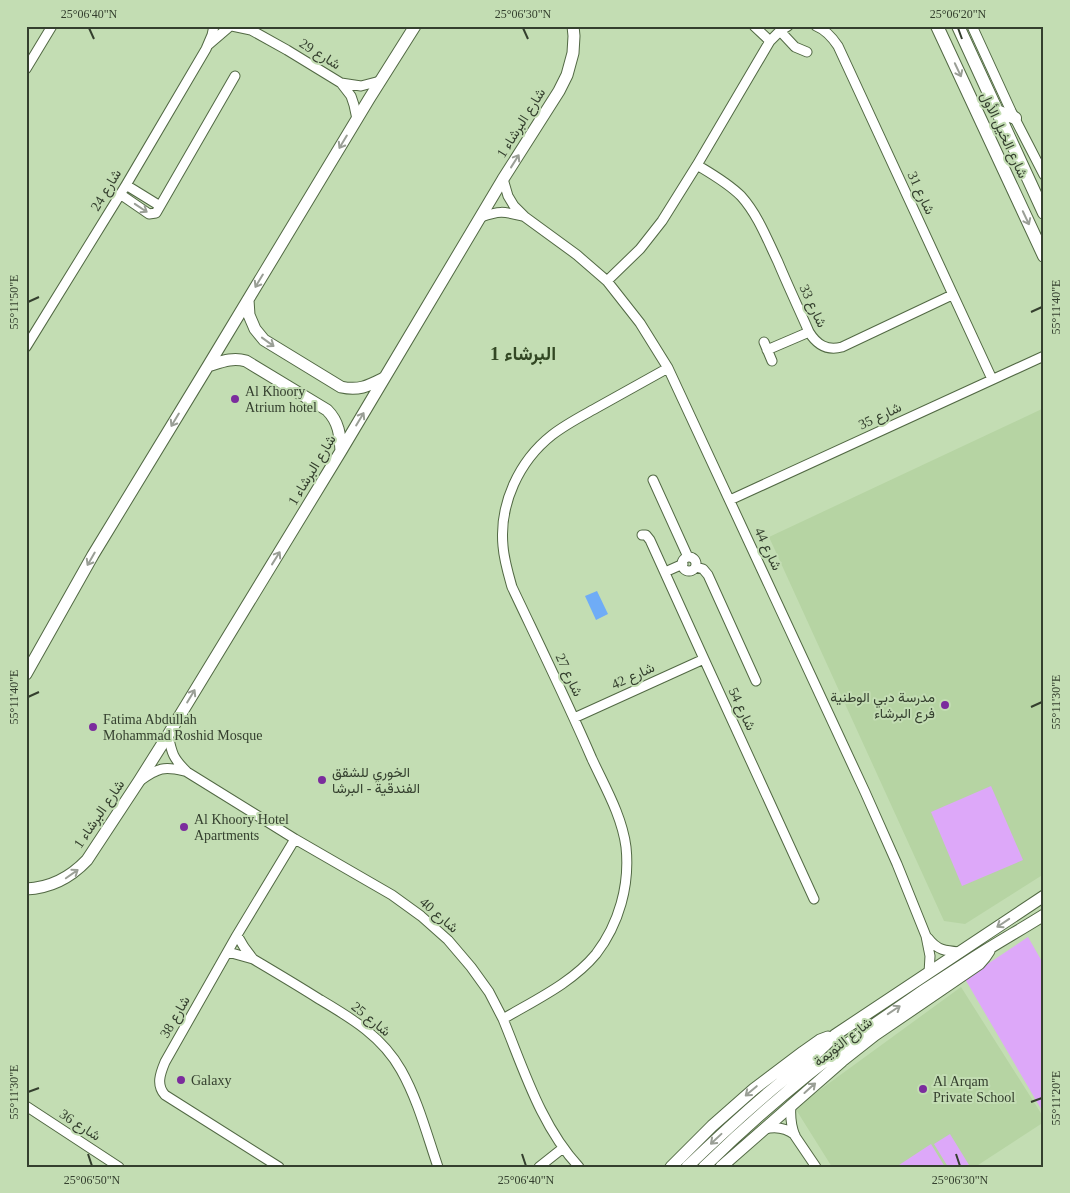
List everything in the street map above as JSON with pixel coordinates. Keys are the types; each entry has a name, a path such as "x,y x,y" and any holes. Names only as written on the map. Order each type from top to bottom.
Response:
{"main road":[{"name":"شارع الخيل الأول","path":"937,26 1044,256"},
{"name":"شارع الخيل الأول","path":"958,26 1044,213"},
{"path":"997,110 1015,118"}],"street":[{"path":"26,69 52,26"},
{"name":"شارع 24","path":"26,347 126,185 208,45 214,26"},
{"name":"شارع 24","path":"208,45 229,26"},
{"name":"شارع 29","path":"229,26 251,30 341,83 351,96 357,119"},
{"name":"شارع 29","path":"251,26 259,35"},
{"path":"26,674 31,660 93,556 415,26"},
{"name":"شارع البرشاء 1","path":"26,889 47,886 58,882 78,869 87,860 139,781 341,451 503,179 564,83 573,53 573,26"},
{"path":"754,26 770,41"},
{"path":"607,282 655,231 697,165 770,41 788,26"},
{"name":"شارع 31","path":"816,26 827,32 838,46 992,379"},
{"path":"972,26 1044,175"},
{"path":"780,31 794,47 807,52"},
{"path":"120,194 149,214 156,213 235,76"},
{"name":"شارع 29","path":"341,83 361,86 380,81"},
{"name":"شارع 33","path":"697,165 730,186 745,200 754,212 764,230 809,332 817,343 823,346 842,347 952,295"},
{"name":"شارع 44","path":"503,179 511,203 524,217 565,246 607,282 640,323 668,368 897,864 926,936 930,956 929,973"},
{"path":"126,185 160,206"},
{"name":"شارع 44","path":"480,217 506,212 524,217"},
{"path":"248,300 249,315 255,329 264,340 341,387 358,389 385,377"},
{"path":"772,361 766,346 809,332"},
{"name":"شارع 35","path":"730,500 1043,356"},
{"path":"208,366 235,359 246,361 326,410 336,421 341,451"},
{"name":"شارع 27","path":"503,1019 561,985 586,965 596,954 615,922 623,896 627,867 622,827 615,808 512,587 502,546 506,504 513,484 524,465 536,449 552,434 668,368"},
{"path":"653,480 685,563 691,571 696,567 703,569 708,575 756,681"},
{"name":"شارع 54","path":"642,535 646,535 649,538 814,899"},
{"path":"666,574 685,563"},
{"name":"شارع 42","path":"574,718 704,659"},
{"name":"شارع 40","path":"168,735 173,756 187,772 392,895 435,928 460,953 489,992 503,1019 543,1116 563,1148 579,1167"},
{"name":"شارع 40","path":"139,781 161,768 172,768 187,772"},
{"name":"شارع 38","path":"279,1167 169,1098 162,1092 159,1083 165,1062 295,838"},
{"name":"شارع الثويمة","path":"769,1100 835,1035 1044,896"},
{"name":"شارع الثويمة","path":"769,1100 913,998 1044,915"},
{"name":"شارع 25","path":"237,935 253,959"},
{"path":"926,936 940,949 961,952"},
{"name":"شارع الثويمة","path":"720,1167 823,1076 858,1048 979,964 985,958 989,949"},
{"name":"شارع 25","path":"228,952 253,959 354,1020 382,1044 408,1082 438,1167"},
{"name":"شارع الثويمة","path":"671,1167 712,1126 754,1089 815,1043 835,1035"},
{"path":"687,1167 718,1136 769,1100"},
{"path":"704,1167 769,1100"},
{"path":"791,1105 791,1124 795,1136"},
{"name":"شارع 36","path":"26,1106 119,1167"},
{"path":"763,1129 780,1128 791,1132 816,1167"},
{"path":"540,1167 563,1148"}],"shaded area":[{"name":"مدرسة دبي الوطنية فرع البرشاء","path":"1044,408 1044,874 965,924 944,921 769,537"},
{"path":"991,786 1023,860 962,886 931,812"},
{"path":"1028,937 1044,965 1044,1114 965,979"},
{"name":"Al Arqam Private School","path":"961,987 1044,1118 1044,1122 975,1167 832,1167 795,1108"},
{"path":"950,1134 969,1165 966,1167 948,1167 934,1144"},
{"path":"931,1144 945,1167 896,1167"}],"water":[{"path":"597,591 608,614 596,620 585,596"}],"place":[{"name":"Al Khoory Atrium hotel","path":"235,399"},
{"name":"مدرسة دبي الوطنية فرع البرشاء","path":"945,705"},
{"name":"Fatima Abdullah Mohammad Roshid Mosque","path":"93,727"},
{"name":"الخوري للشقق الفندقية - البرشا","path":"322,780"},
{"name":"Al Khoory Hotel Apartments","path":"184,827"},
{"name":"Galaxy","path":"181,1080"},
{"name":"Al Arqam Private School","path":"923,1089"}],"district":[{"name":"البرشاء 1","path":"523,353"}]}
